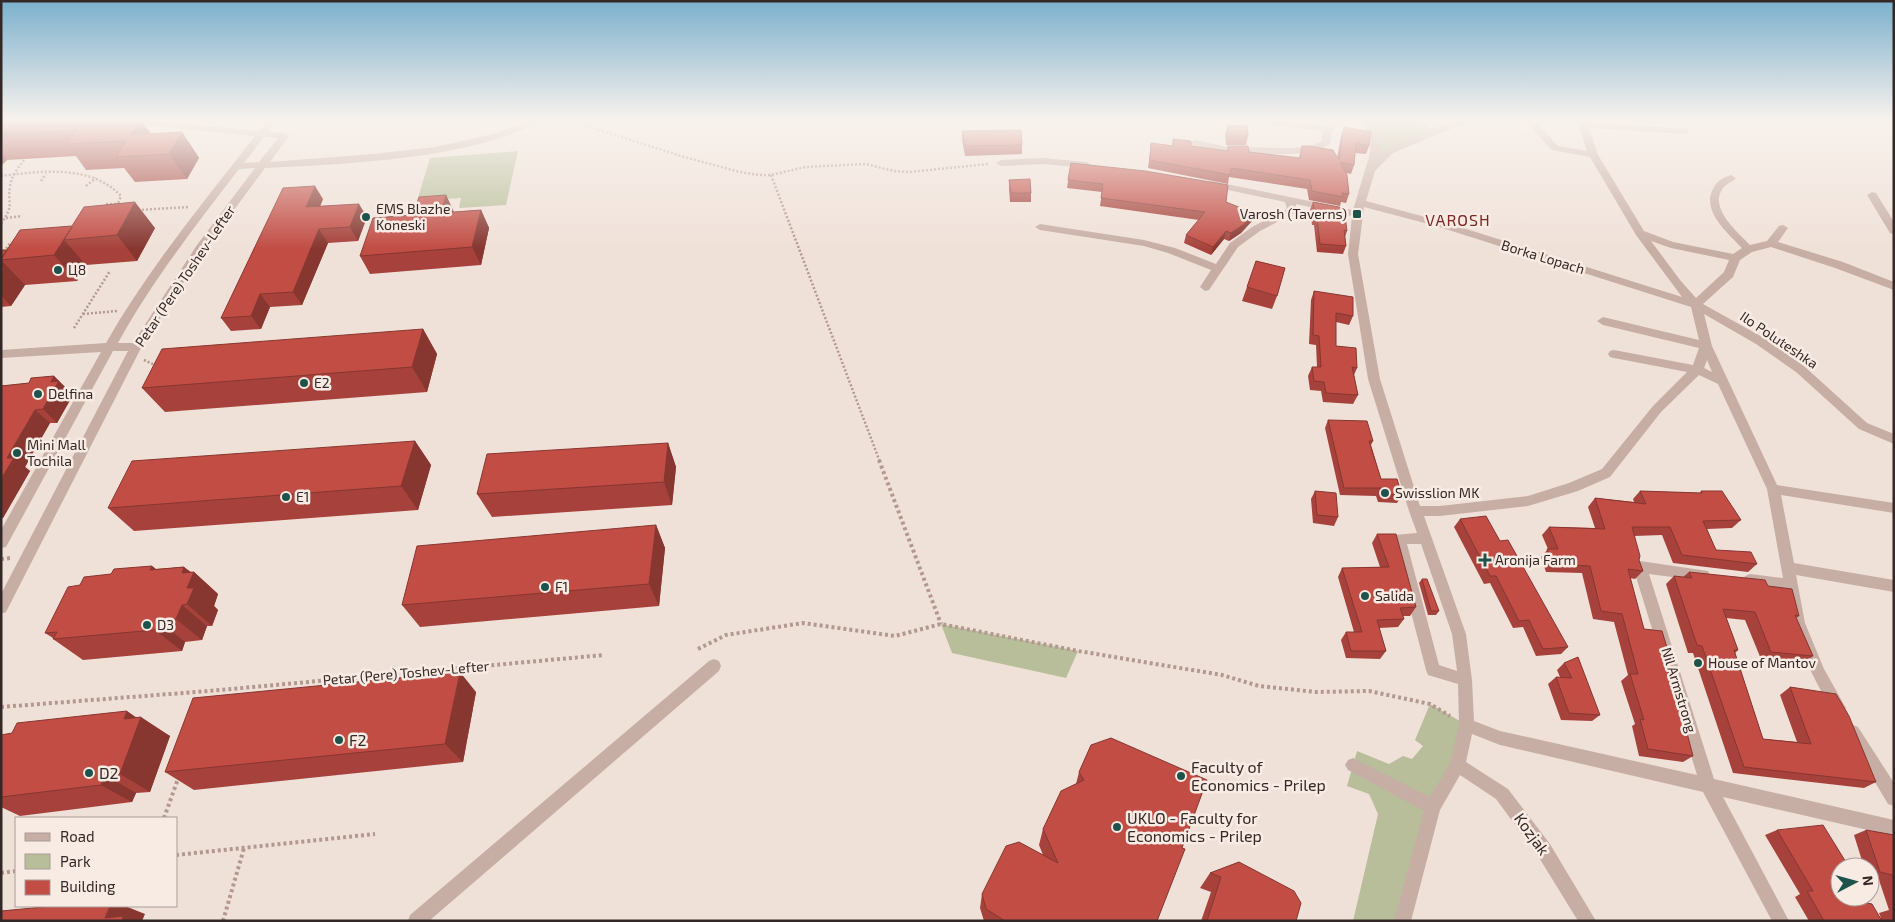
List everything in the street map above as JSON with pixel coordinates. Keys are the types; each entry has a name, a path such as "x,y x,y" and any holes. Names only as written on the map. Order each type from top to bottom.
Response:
{"street":[{"name":"Petar (Pere) Toshev-Lefter","path":"1,543 130,310 238,163"},
{"name":"Petar (Pere) Toshev-Lefter","path":"1,608 136,347 201,247 265,163"},
{"path":"236,166 296,163"},
{"path":"1069,163 1094,165"},
{"path":"1371,163 1359,209 1354,254 1374,379 1415,511 1459,634 1465,680 1466,725 1457,765 1433,807 1402,921"},
{"path":"1370,170 1377,163"},
{"path":"1598,163 1640,233 1676,283 1696,304 1706,346 1773,489 1798,623 1818,673 1894,798"},
{"path":"1731,178 1718,187 1714,203 1721,218 1748,248"},
{"name":"Borka Lopach","path":"1200,182 1252,192 1290,202 1359,209 1449,227 1696,304"},
{"path":"1872,196 1894,230"},
{"path":"1205,288 1234,245 1256,229 1292,210 1290,202"},
{"path":"1040,227 1144,243 1172,250 1218,268"},
{"path":"1771,243 1783,228"},
{"path":"1640,233 1671,245 1735,258"},
{"path":"1696,304 1729,274 1735,258 1748,248 1771,243 1839,265 1894,286"},
{"name":"Ilo Poluteshka","path":"1696,304 1760,341 1800,368 1863,426 1894,439"},
{"path":"1603,320 1706,346"},
{"path":"1415,511 1440,511 1528,501 1573,487 1606,473 1657,409 1697,370 1706,346"},
{"path":"1,354 136,347"},
{"path":"1614,354 1697,370 1722,381"},
{"path":"1773,489 1894,508"},
{"path":"1426,538 1399,538 1433,670 1465,680"},
{"name":"Nil Armstrong","path":"1715,576 1640,568 1708,786 1781,921"},
{"path":"1787,568 1894,586"},
{"path":"1734,578 1790,585"},
{"path":"416,921 714,666"},
{"path":"1466,725 1500,738 1894,828"},
{"path":"1353,765 1433,807"},
{"name":"Kozjak","path":"1457,765 1502,794 1544,850 1588,921"}],"path":[{"path":"1,224 10,211 10,187 14,174 22,163"},
{"path":"710,163 740,172 771,175 805,167 866,164 894,171 909,172 938,167 1001,163"},
{"path":"41,181 46,173"},
{"path":"1,176 46,173 82,174 97,178 116,188 121,196 115,208"},
{"path":"771,175 942,624"},
{"path":"86,186 97,178"},
{"path":"106,204 118,204"},
{"path":"131,211 205,206"},
{"path":"5,218 22,216"},
{"path":"2,254 11,242"},
{"path":"2,254 11,252"},
{"path":"74,328 110,271"},
{"path":"83,314 130,310"},
{"path":"146,360 159,367"},
{"path":"698,649 726,635 803,623 895,636 942,624 1078,651 1222,675 1259,686 1316,692 1369,691 1430,704 1466,725"},
{"name":"Petar (Pere) Toshev-Lefter","path":"1,707 209,691 604,655"},
{"path":"206,700 209,691"},
{"path":"164,817 180,773"},
{"path":"178,855 375,834"},
{"path":"223,921 244,848"},
{"path":"1,873 15,871"}],"green space":[{"path":"428,163 515,163 506,205 459,208 461,198 417,201"},
{"path":"1370,163 1377,163 1370,170"},
{"path":"941,624 1078,651 1066,678 952,653"},
{"path":"1430,704 1467,725 1433,807 1402,921 1353,921 1378,814 1369,794 1347,786 1357,751 1389,764 1403,756 1412,759 1423,746 1415,740"}],"building":[{"path":"1071,163 1145,171 1228,185 1226,202 1254,213 1243,225 1231,233 1226,231 1213,247 1186,235 1205,212 1101,198 1103,184 1068,180"},
{"path":"1166,163 1341,163 1347,175 1349,194 1342,193 1343,197 1312,191 1310,180 1231,168 1230,175"},
{"path":"1030,179 1031,193 1011,193 1009,180"},
{"path":"315,186 306,207 359,204 350,227 319,229 293,292 260,294 251,316 221,318 283,188"},
{"path":"446,195 441,213 481,210 472,247 360,256 373,218 413,215 419,197"},
{"path":"135,202 117,235 64,240 72,227 54,255 1,260 20,230 72,226 84,207"},
{"path":"1313,202 1344,208 1347,231 1344,230 1346,246 1320,244"},
{"path":"1,250 7,250 1,259"},
{"path":"1256,261 1285,268 1277,296 1247,287"},
{"path":"1314,291 1353,297 1353,316 1336,313 1336,346 1356,348 1357,368 1352,367 1358,395 1326,393 1324,382 1314,381 1312,367 1321,367 1319,336 1313,335"},
{"path":"423,329 412,367 142,388 162,349"},
{"path":"54,376 51,382 59,381 43,409 35,410 7,458 14,458 1,479 1,386 29,383 31,378"},
{"path":"1328,420 1367,421 1373,441 1369,441 1381,479 1397,479 1402,495 1382,494 1381,488 1344,488"},
{"path":"415,441 401,486 108,508 132,461"},
{"path":"668,443 664,482 477,494 487,454"},
{"path":"1315,491 1336,493 1338,517 1317,515"},
{"path":"1640,491 1702,493 1701,491 1722,491 1741,520 1703,521 1716,550 1751,552 1757,564 1682,555 1670,527 1632,527 1643,571 1628,569 1644,629 1662,631 1669,654 1662,653 1680,706 1693,756 1648,749 1640,719 1644,720 1630,674 1638,674 1622,614 1601,611 1590,566 1553,564 1547,549 1558,549 1549,527 1605,529 1595,498 1646,504"},
{"path":"1486,516 1500,541 1508,540 1568,647 1543,649 1529,620 1519,621 1496,576 1490,576 1460,519"},
{"path":"656,525 649,584 402,605 417,546"},
{"path":"1377,534 1396,534 1416,607 1400,608 1404,619 1377,620 1386,651 1351,651 1346,632 1362,632 1342,568 1389,567"},
{"path":"152,566 150,570 184,567 182,573 194,572 187,588 194,588 187,604 182,605 176,619 159,621 155,630 53,639 57,632 45,633 68,587 80,585 84,577 111,574 114,569"},
{"path":"1689,572 1765,580 1768,586 1792,589 1799,616 1795,615 1813,656 1771,652 1755,612 1723,609 1738,650 1734,650 1763,739 1811,744 1790,687 1836,694 1849,716 1876,782 1744,767 1702,646 1697,645 1674,576 1692,578"},
{"path":"1422,579 1427,579 1439,611 1431,611"},
{"path":"1578,657 1600,715 1569,713 1556,677 1572,678 1564,663"},
{"name":"F2","path":"460,672 445,744 165,772 193,698"},
{"path":"127,711 124,719 141,717 120,774 105,775 101,785 1,797 1,735 12,733 17,723"},
{"name":"UKLO - Faculty for Economics - Prilep","path":"1111,738 1207,780 1182,848 1185,849 1157,921 1005,921 986,909 982,894 1006,846 1019,842 1058,863 1043,829 1061,791 1084,780 1079,772 1091,745"},
{"path":"1823,825 1843,857 1830,857 1830,907 1874,907 1882,921 1824,921 1807,891 1813,891 1777,830"},
{"path":"1866,830 1894,835 1894,879 1892,875 1880,872 1880,857 1875,857"},
{"path":"1239,862 1294,891 1301,903 1296,921 1207,921 1221,877 1210,873"},
{"path":"43,907 110,907 105,918 123,916 122,921 1,921 1,911"}],"place":[{"name":"Varosh (Taverns)","path":"1357,214"},
{"name":"EMS Blazhe Koneski","path":"366,217"},
{"name":"Ц8","path":"58,270"},
{"name":"E2","path":"304,383"},
{"name":"Delfina","path":"38,394"},
{"name":"Mini Mall Tochila","path":"17,453"},
{"name":"Swisslion MK","path":"1385,493"},
{"name":"E1","path":"286,497"},
{"name":"Aronija Farm","path":"1485,560"},
{"name":"F1","path":"545,587"},
{"name":"Salida","path":"1365,596"},
{"name":"D3","path":"147,625"},
{"name":"House of Mantov","path":"1698,663"},
{"name":"F2","path":"339,740"},
{"name":"D2","path":"89,773"},
{"name":"Faculty of Economics - Prilep","path":"1181,776"},
{"name":"UKLO - Faculty for Economics - Prilep","path":"1117,827"}],"district":[{"name":"VAROSH","path":"1458,220"}]}
